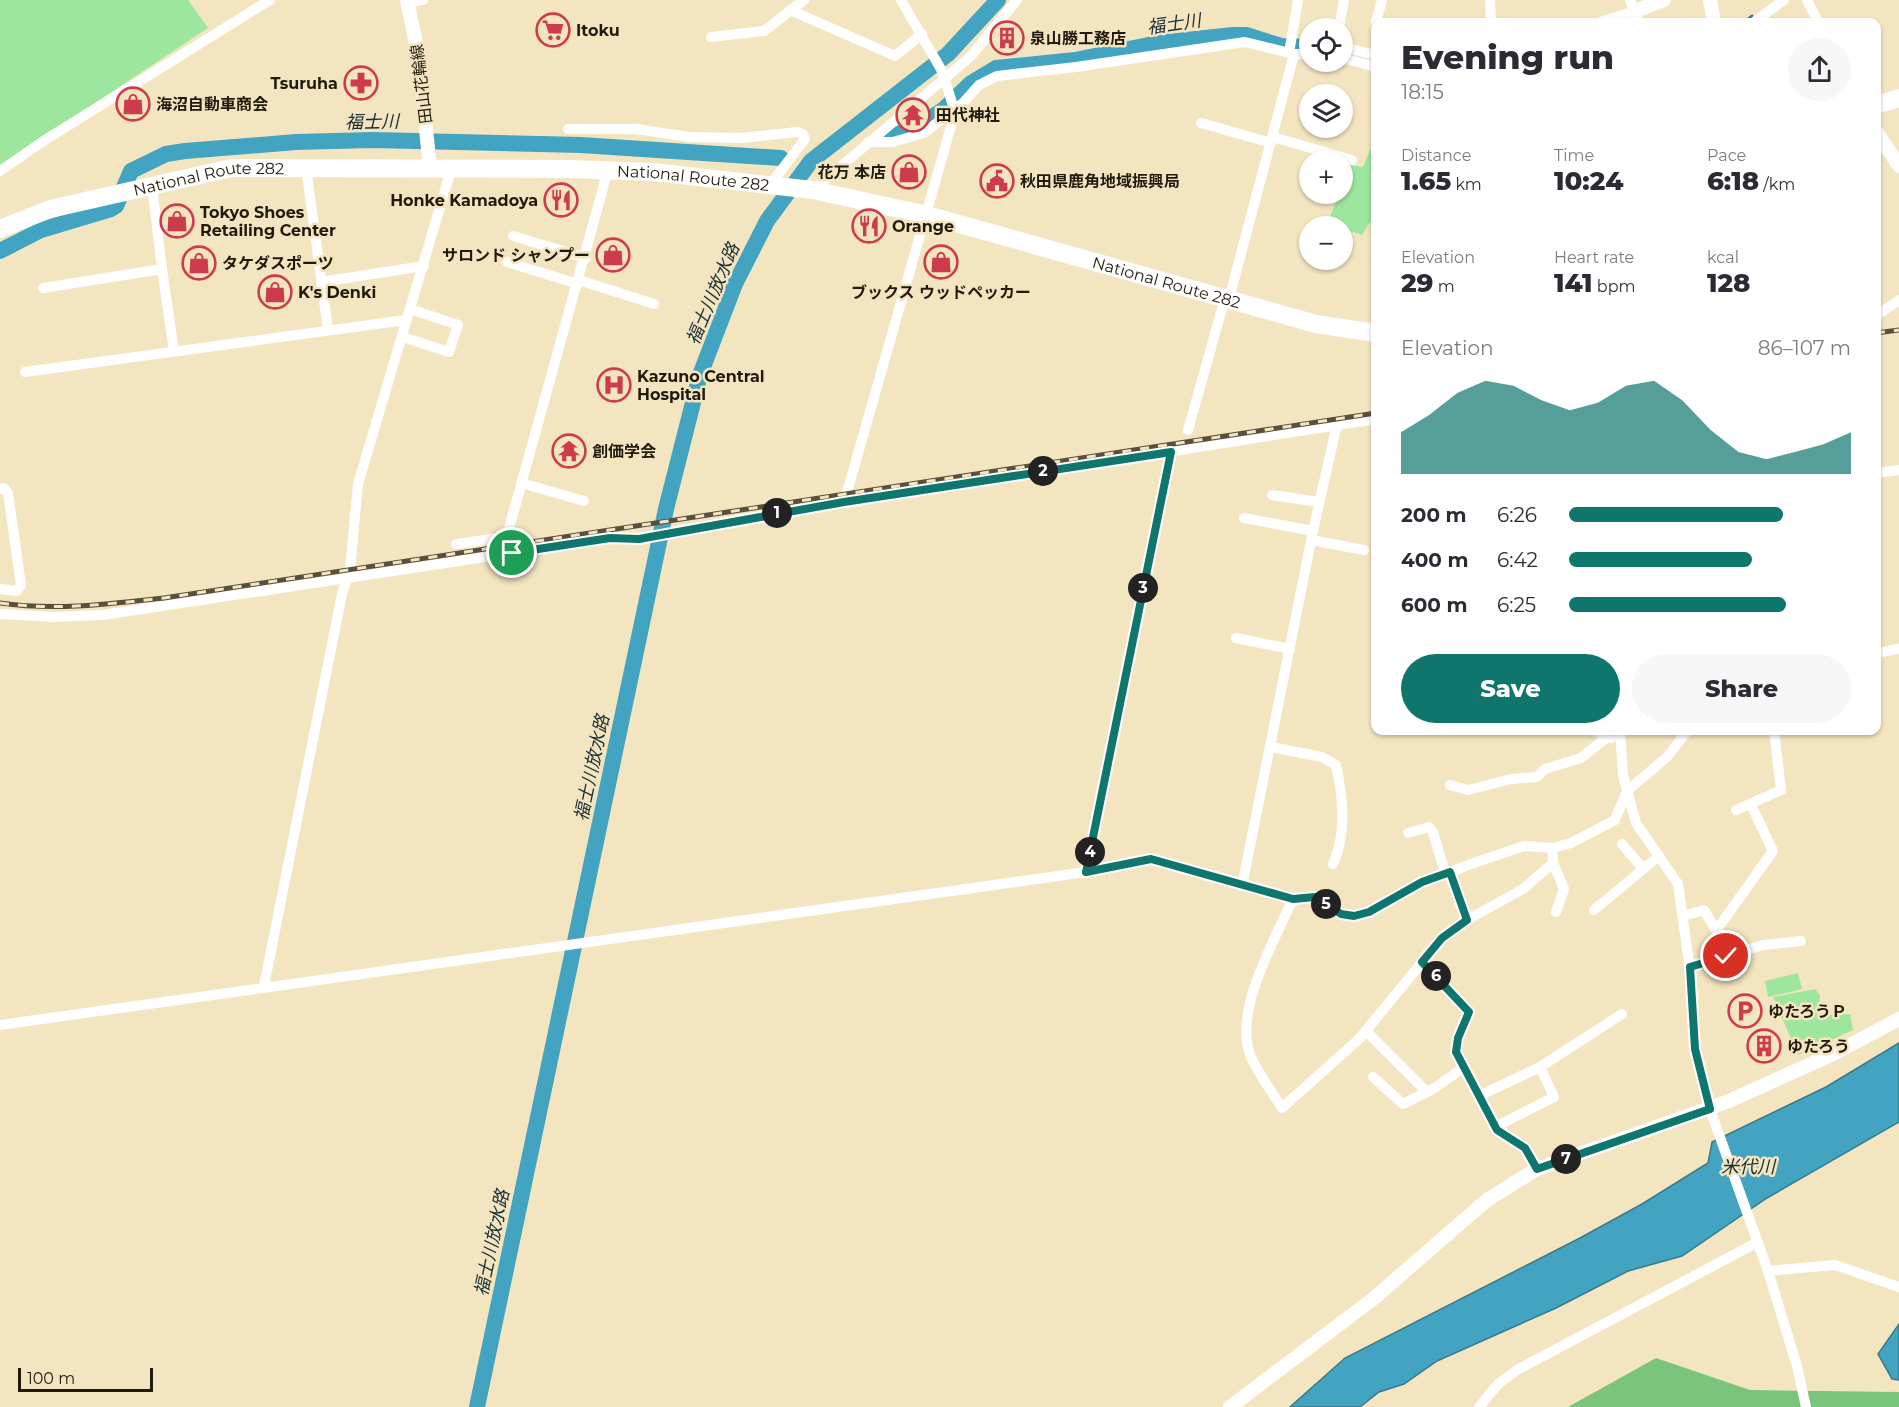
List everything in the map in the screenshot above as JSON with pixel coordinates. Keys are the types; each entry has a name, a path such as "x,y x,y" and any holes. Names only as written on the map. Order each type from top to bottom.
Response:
{"highway":[{"path":"1881,103 1899,98"},
{"name":"National Route 282","path":"0,229 50,209 231,168 429,161 451,170 608,170 666,173 813,190 927,216 1316,324 1371,332"}],"street":[{"path":"0,171 270,0"},
{"path":"408,1 423,0"},
{"path":"711,37 764,31 804,0"},
{"path":"844,502 927,216 954,102 944,74 901,0"},
{"path":"813,190 944,74 971,56 1017,0"},
{"path":"1188,430 1272,140 1291,49 1298,0"},
{"path":"1341,18 1344,0"},
{"path":"1377,18 1382,0"},
{"path":"1490,0 1491,18"},
{"path":"1613,18 1664,0"},
{"path":"1710,0 1713,18"},
{"path":"1760,18 1785,0"},
{"path":"1807,0 1816,18"},
{"name":"田山花輪線","path":"408,1 419,58 429,161"},
{"path":"790,10 896,56 924,38"},
{"path":"954,102 963,103 979,86 997,76 1076,67 1245,42 1299,51"},
{"path":"1353,49 1371,54"},
{"path":"1353,61 1371,66"},
{"path":"868,142 910,139 940,122 954,102"},
{"path":"1201,123 1312,150"},
{"path":"568,129 636,129 699,137 742,138 797,132 803,134 805,140 772,185"},
{"path":"1881,139 1899,166"},
{"path":"306,167 328,330"},
{"path":"264,986 347,579 358,484 451,170"},
{"path":"456,544 498,538 507,532 579,282 608,170"},
{"path":"152,185 174,351"},
{"path":"513,236 585,258"},
{"path":"507,262 654,304"},
{"path":"321,282 423,266"},
{"path":"43,288 162,269"},
{"path":"1881,313 1899,300"},
{"path":"403,337 449,352 458,325 410,309"},
{"path":"25,372 406,320"},
{"path":"0,614 53,617 104,615 610,538 639,539 844,502 1371,420"},
{"path":"1242,886 1312,536 1337,424"},
{"path":"1086,872 1171,452"},
{"path":"1881,473 1899,470"},
{"path":"521,483 584,501"},
{"path":"0,489 4,488 8,493 21,585 17,591 0,589"},
{"path":"1272,495 1319,502"},
{"path":"1244,518 1364,550"},
{"path":"1236,638 1290,649"},
{"path":"1881,652 1899,649"},
{"path":"1602,735 1606,738"},
{"path":"1450,785 1468,790 1511,779 1537,777 1545,769 1581,758 1606,738 1616,735"},
{"path":"1620,735 1623,775 1636,823 1678,884 1690,967 1695,1049 1712,1115 1768,1271 1797,1366 1806,1407"},
{"path":"0,1025 1086,872 1151,859 1293,899 1315,897 1341,914 1354,916 1369,912 1422,882 1448,872 1524,846 1552,848 1571,843 1615,820 1627,791 1667,757 1684,735"},
{"path":"1736,810 1780,790 1774,735"},
{"path":"1271,747 1322,757 1336,765 1343,831 1340,848 1333,864"},
{"path":"1717,932 1773,851 1751,805"},
{"path":"1408,833 1428,827 1433,832 1467,920"},
{"path":"1622,844 1643,869"},
{"path":"1552,848 1552,863 1564,889 1556,912"},
{"path":"1594,910 1659,856"},
{"path":"1293,899 1257,980 1247,1024 1251,1056 1282,1108 1366,1031 1442,938 1467,920 1523,889 1552,863"},
{"path":"1683,916 1704,910 1717,932 1726,956"},
{"path":"1690,967 1763,945 1801,941"},
{"path":"1422,962 1469,1012 1458,1038 1456,1052 1495,1126 1525,1148 1537,1169"},
{"path":"1479,1096 1540,1067 1622,1014"},
{"path":"1230,1407 1373,1299 1487,1200 1537,1169 1712,1115 1899,1019"},
{"path":"1366,1031 1428,1092"},
{"path":"1495,1126 1554,1097 1540,1067"},
{"path":"1373,1077 1400,1104 1428,1092 1463,1068"},
{"path":"1479,1407 1498,1384 1517,1370 1757,1238"},
{"path":"1768,1271 1835,1265 1899,1287"}],"green space":[{"path":"0,0 188,0 208,28 0,166"},
{"path":"1371,150 1371,222 1362,235 1353,232 1353,216 1330,216 1335,204 1353,204 1353,165 1363,167"},
{"path":"1798,973 1802,989 1768,997 1765,981"},
{"path":"1815,989 1820,995 1819,1015 1850,1014 1853,1030 1798,1055 1773,997"},
{"path":"1656,1358 1750,1390 1899,1392 1899,1407 1568,1407"}],"water":[{"name":"米代川","path":"1899,1043 1899,1122 1767,1198 1682,1256 1628,1271 1556,1308 1437,1361 1404,1384 1379,1392 1360,1407 1290,1407 1345,1358 1642,1204 1708,1163 1712,1142 1826,1087"},
{"path":"1899,1324 1899,1380 1892,1379 1878,1354"}],"waterway":[{"name":"福士川放水路","path":"477,1407 666,509 700,375 735,284 767,221 811,161 948,54 998,0"},
{"name":"福士川","path":"885,137 906,132 923,123 943,110 971,83 996,68 1075,60 1158,43 1233,35 1246,35 1281,46 1299,47"},
{"name":"福士川","path":"0,251 41,230 111,209 116,206 131,171 166,154 185,151 296,142 372,140 581,145 781,158"}],"railway":[{"path":"1881,332 1899,330"},
{"path":"0,603 62,607 164,598 1371,414"}],"place":[{"name":"Itoku","path":"553,30"},
{"name":"泉山勝工務店","path":"1007,38"},
{"name":"Tsuruha","path":"361,83"},
{"name":"海沼自動車商会","path":"133,104"},
{"name":"田代神社","path":"913,115"},
{"name":"花万 本店","path":"909,172"},
{"name":"秋田県鹿角地域振興局","path":"997,181"},
{"name":"Honke Kamadoya","path":"561,200"},
{"name":"Tokyo Shoes Retailing Center","path":"177,221"},
{"name":"Orange","path":"869,226"},
{"name":"サロンド シャンプー","path":"613,255"},
{"name":"ブックス ウッドペッカー","path":"941,262"},
{"name":"タケダスポーツ","path":"199,263"},
{"name":"K's Denki","path":"275,292"},
{"name":"Kazuno Central Hospital","path":"614,385"},
{"name":"創価学会","path":"569,451"},
{"name":"ゆたろうＰ","path":"1745,1011"},
{"name":"ゆたろう","path":"1764,1046"}],"route":[{"path":"512,553 610,538 639,539 692,527 844,502 1171,452 1086,872 1151,859 1293,899 1315,897 1341,914 1354,916 1369,912 1422,882 1450,872 1467,920 1442,938 1422,962 1469,1012 1469,1018 1458,1038 1456,1052 1497,1130 1525,1148 1537,1169 1710,1109 1695,1049 1690,967 1726,956"}]}
